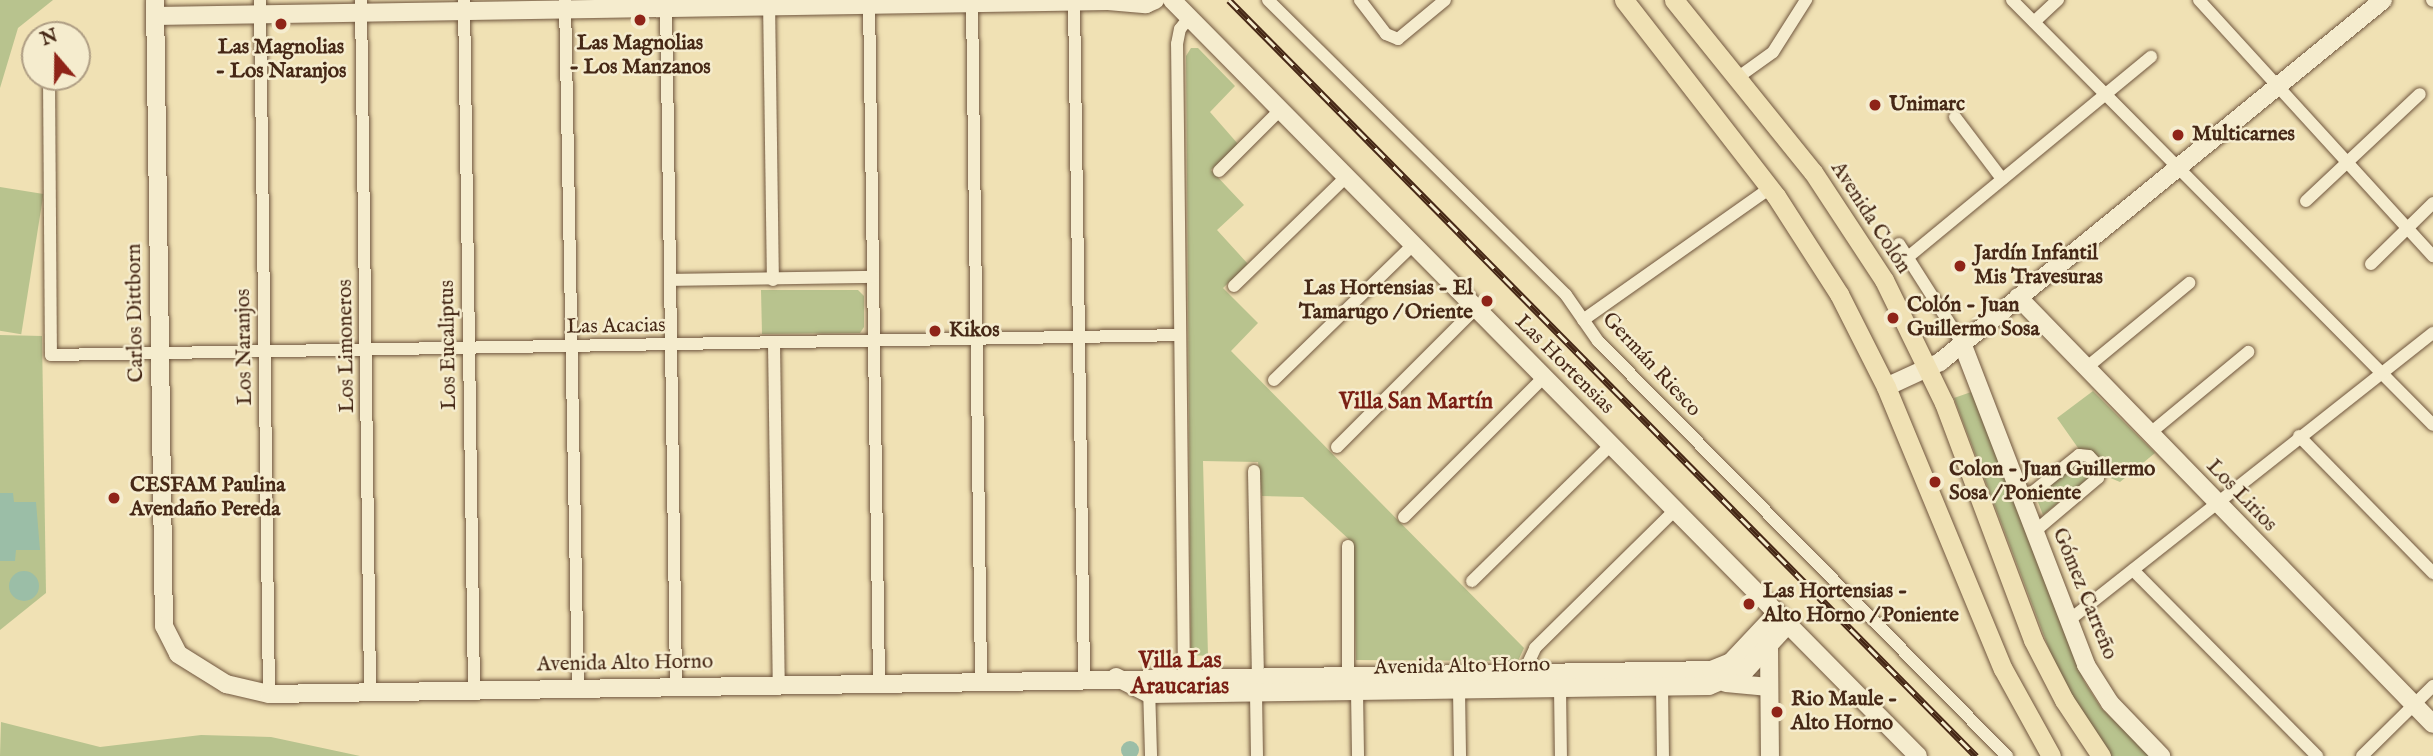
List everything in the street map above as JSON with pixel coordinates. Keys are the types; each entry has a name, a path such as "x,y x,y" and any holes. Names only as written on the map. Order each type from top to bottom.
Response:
{"main road":[{"path":"1625,0 1770,188 1839,294 1886,387 2003,669 2046,755"},
{"name":"Avenida Colón","path":"1674,0 1848,221 1900,309 1930,369 2033,640 2064,700 2101,756"}],"street":[{"path":"155,8 1109,0 1145,1 1180,8 1177,44 1184,676"},
{"name":"Germán Riesco","path":"1268,0 1566,295 1598,341 2007,756"},
{"path":"1360,0 1386,34 1398,39 1445,0"},
{"path":"1737,78 1773,52 1806,0"},
{"path":"2012,0 2433,425"},
{"path":"2034,22 2058,0"},
{"path":"1886,387 1930,369 2383,0"},
{"path":"972,1 981,679"},
{"path":"1074,1 1084,677"},
{"path":"869,2 879,681"},
{"path":"769,3 773,280"},
{"path":"2207,3 2278,86 2433,256"},
{"path":"666,4 676,686"},
{"path":"565,5 578,688"},
{"name":"Los Eucaliptus","path":"464,6 474,690"},
{"name":"Los Naranjos","path":"260,7 269,694"},
{"name":"Los Limoneros","path":"361,7 370,692"},
{"name":"Carlos Dittborn","path":"155,8 164,626"},
{"name":"Las Hortensias","path":"1180,8 1918,756"},
{"path":"1908,257 2151,57"},
{"name":"Las Acacias","path":"49,91 51,355 1079,339 1180,335"},
{"path":"2306,201 2420,94"},
{"path":"1219,171 1280,110"},
{"path":"1955,117 2002,179"},
{"path":"1234,286 1346,177"},
{"path":"1583,320 1770,188"},
{"path":"2371,264 2433,204"},
{"name":"Gómez Carreño","path":"1899,244 1962,343 2068,621 2100,690 2161,756"},
{"path":"1274,380 1413,245"},
{"path":"671,280 873,277"},
{"path":"2086,368 2189,283"},
{"name":"Los Lirios","path":"2018,297 2433,724"},
{"path":"1337,447 1476,308"},
{"path":"2068,621 2299,436 2433,333"},
{"path":"774,343 779,683"},
{"path":"2149,434 2248,352"},
{"path":"1404,517 1544,377"},
{"path":"2299,436 2433,573"},
{"path":"1472,581 1611,444"},
{"path":"2023,500 2076,457 2086,454 2095,461 2100,471 2098,478 2035,531"},
{"path":"1254,471 1257,756"},
{"path":"1524,672 1535,648 1675,510"},
{"path":"1348,545 1348,674"},
{"path":"2133,570 2317,756"},
{"path":"1726,683 1745,671 1769,645 1783,619"},
{"name":"Avenida Alto Horno","path":"1149,685 1184,676 1357,691 1459,690 1560,688 1662,678 1721,668 1783,619"},
{"name":"Avenida Alto Horno","path":"164,626 174,650 199,670 226,684 269,694 1084,677 1116,677 1149,685 1257,684 1348,674 1524,672 1662,678 1769,687"},
{"path":"1769,645 1770,756"},
{"path":"1662,678 1663,756"},
{"path":"1149,685 1151,756"},
{"path":"2362,756 2433,686"},
{"path":"1560,688 1562,756"},
{"path":"1459,690 1460,756"},
{"path":"1357,691 1358,756"}],"shaded area":[{"path":"0,0 53,0 27,21 21,21 0,88"},
{"path":"1191,48 1198,48 1235,86 1210,112 1238,144 1211,170 1244,205 1217,230 1248,264 1223,288 1258,323 1231,351 1524,648 1518,661 1356,660 1353,543 1303,497 1262,496 1258,462 1203,461 1208,656 1191,655 1186,56"},
{"path":"0,187 43,194 21,334 0,331"},
{"path":"761,290 858,290 864,296 864,327 860,333 762,334"},
{"path":"0,335 42,336 46,593 0,630"},
{"path":"1974,391 2084,681 2101,708 2150,756 2110,756 2065,691 1954,398"},
{"path":"2093,391 2155,453 2120,482 2096,472 2043,515 2036,497 2083,455 2057,418"},
{"path":"0,493 13,493 14,502 36,502 40,550 16,550 15,561 0,561"},
{"path":"24,571 35,575 39,586 35,597 24,601 13,597 9,586 13,575"},
{"path":"1,722 100,747 201,735 271,737 360,756 0,756"},
{"path":"1130,741 1136,744 1139,750 1136,756 1130,759 1124,756 1121,750 1124,744"}],"railway":[{"path":"1229,0 1976,756"}],"place":[{"name":"Las Magnolias - Los Manzanos","path":"640,20"},
{"name":"Las Magnolias - Los Naranjos","path":"281,24"},
{"name":"Unimarc","path":"1875,105"},
{"name":"Multicarnes","path":"2178,135"},
{"name":"Jardín Infantil Mis Travesuras","path":"1960,266"},
{"name":"Las Hortensias - El Tamarugo / Oriente","path":"1487,301"},
{"name":"Colón - Juan Guillermo Sosa","path":"1893,318"},
{"name":"Kikos","path":"935,331"},
{"name":"Colon - Juan Guillermo Sosa / Poniente","path":"1935,482"},
{"name":"CESFAM Paulina Avendaño Pereda","path":"114,498"},
{"name":"Las Hortensias - Alto Horno / Poniente","path":"1749,604"},
{"name":"Rio Maule - Alto Horno","path":"1777,712"}],"district":[{"name":"Villa San Martín","path":"1416,402"},
{"name":"Villa Las Araucarias","path":"1180,674"}]}
